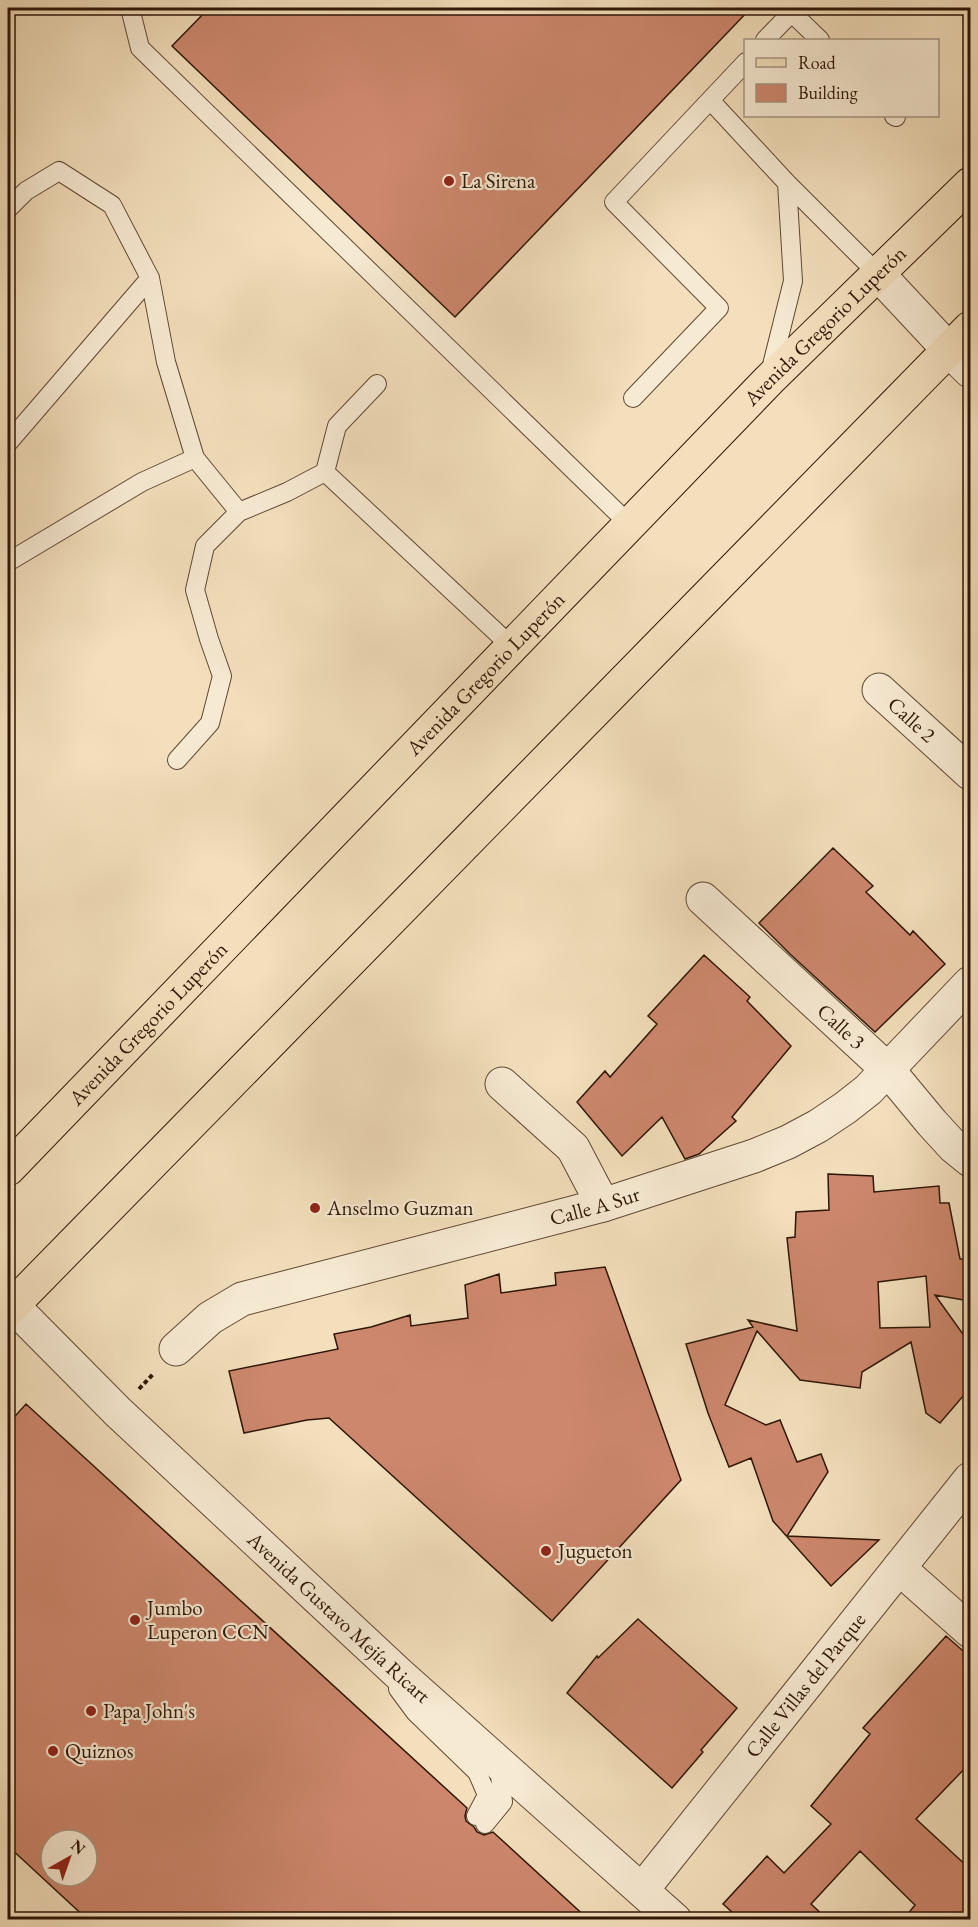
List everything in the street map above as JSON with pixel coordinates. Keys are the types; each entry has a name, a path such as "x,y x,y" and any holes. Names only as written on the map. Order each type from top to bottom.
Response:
{"main road":[{"name":"Avenida Gregorio Luperón","path":"8,1169 628,524 769,380 970,183"},
{"path":"9,1306 963,350"}],"street":[{"path":"878,274 963,350"},
{"name":"Calle 2","path":"879,690 970,773"},
{"name":"Calle 3","path":"703,899 888,1070 932,1123 954,1147 970,1160"},
{"name":"Calle A Sur","path":"176,1349 210,1318 242,1299 603,1205 754,1156 788,1142 819,1126 845,1108 888,1070 970,983"},
{"path":"502,1084 573,1148 603,1205"},
{"name":"Avenida Gustavo Mejía Ricart","path":"9,1306 118,1412 399,1674 675,1920"},
{"name":"Calle Villas del Parque","path":"642,1890 970,1479"},
{"path":"899,1568 970,1631"}],"lane":[{"path":"130,8 140,48 628,524"},
{"path":"766,39 794,10 819,39"},
{"path":"633,398 719,308 614,202 744,64"},
{"path":"710,100 787,183 878,274"},
{"path":"8,209 26,191 59,171 112,205 150,278 166,362 195,459 239,512"},
{"path":"769,380 793,281 787,183"},
{"path":"8,443 150,278"},
{"path":"177,760 210,723 222,676 195,590 205,546 239,512 287,492 325,472 338,426 377,384"},
{"path":"8,562 142,482 195,459"},
{"path":"325,472 511,646"},
{"path":"399,1674 395,1685 415,1712 477,1772 487,1795 480,1820 503,1802 525,1802 561,1819"},
{"path":"483,1749 500,1775 503,1802"}],"path":[{"path":"118,1412 176,1349"}],"building":[{"name":"La Sirena","path":"209,8 751,8 455,317 172,46"},
{"path":"833,848 873,886 866,892 910,935 913,931 945,964 875,1032 759,923"},
{"path":"704,955 750,997 747,1001 791,1046 732,1117 736,1121 699,1154 685,1159 662,1117 622,1156 577,1102 605,1071 610,1077 657,1024 648,1016"},
{"path":"828,1174 873,1176 874,1192 939,1186 940,1203 949,1203 960,1259 970,1259 970,1301 935,1295 970,1344 970,1388 940,1423 926,1413 911,1342 862,1372 860,1388 800,1380 757,1331 725,1405 766,1425 780,1420 797,1462 821,1454 828,1472 787,1536 879,1540 831,1586 773,1521 751,1458 729,1467 708,1413 686,1344 753,1327 748,1320 797,1331 787,1238 795,1237 796,1212 829,1210","holes":["926,1276 930,1327 880,1328 878,1282"]},
{"path":"605,1267 681,1480 552,1621 329,1418 307,1420 244,1433 229,1371 338,1349 334,1334 371,1327 410,1315 411,1326 468,1318 465,1285 499,1274 501,1293 556,1285 555,1273"},
{"name":"Jumbo Luperon CCN","path":"26,1404 467,1808 466,1821 477,1832 484,1835 493,1832 589,1920 88,1920 53,1888 99,1888 99,1828 39,1828 39,1875 8,1846 8,1424"},
{"path":"638,1619 737,1708 672,1788 567,1693 597,1656 598,1658"},
{"path":"946,1636 970,1657 970,1763 916,1819 970,1869 970,1920 903,1920 915,1905 860,1851 811,1904 828,1920 741,1920 723,1904 767,1856 784,1873 831,1824 811,1806 870,1734 863,1728"}],"place":[{"name":"La Sirena","path":"449,181"},
{"name":"Anselmo Guzman","path":"315,1208"},
{"name":"Jugueton","path":"546,1551"},
{"name":"Jumbo Luperon CCN","path":"135,1620"},
{"name":"Papa John's","path":"91,1711"},
{"name":"Quiznos","path":"53,1751"}]}
